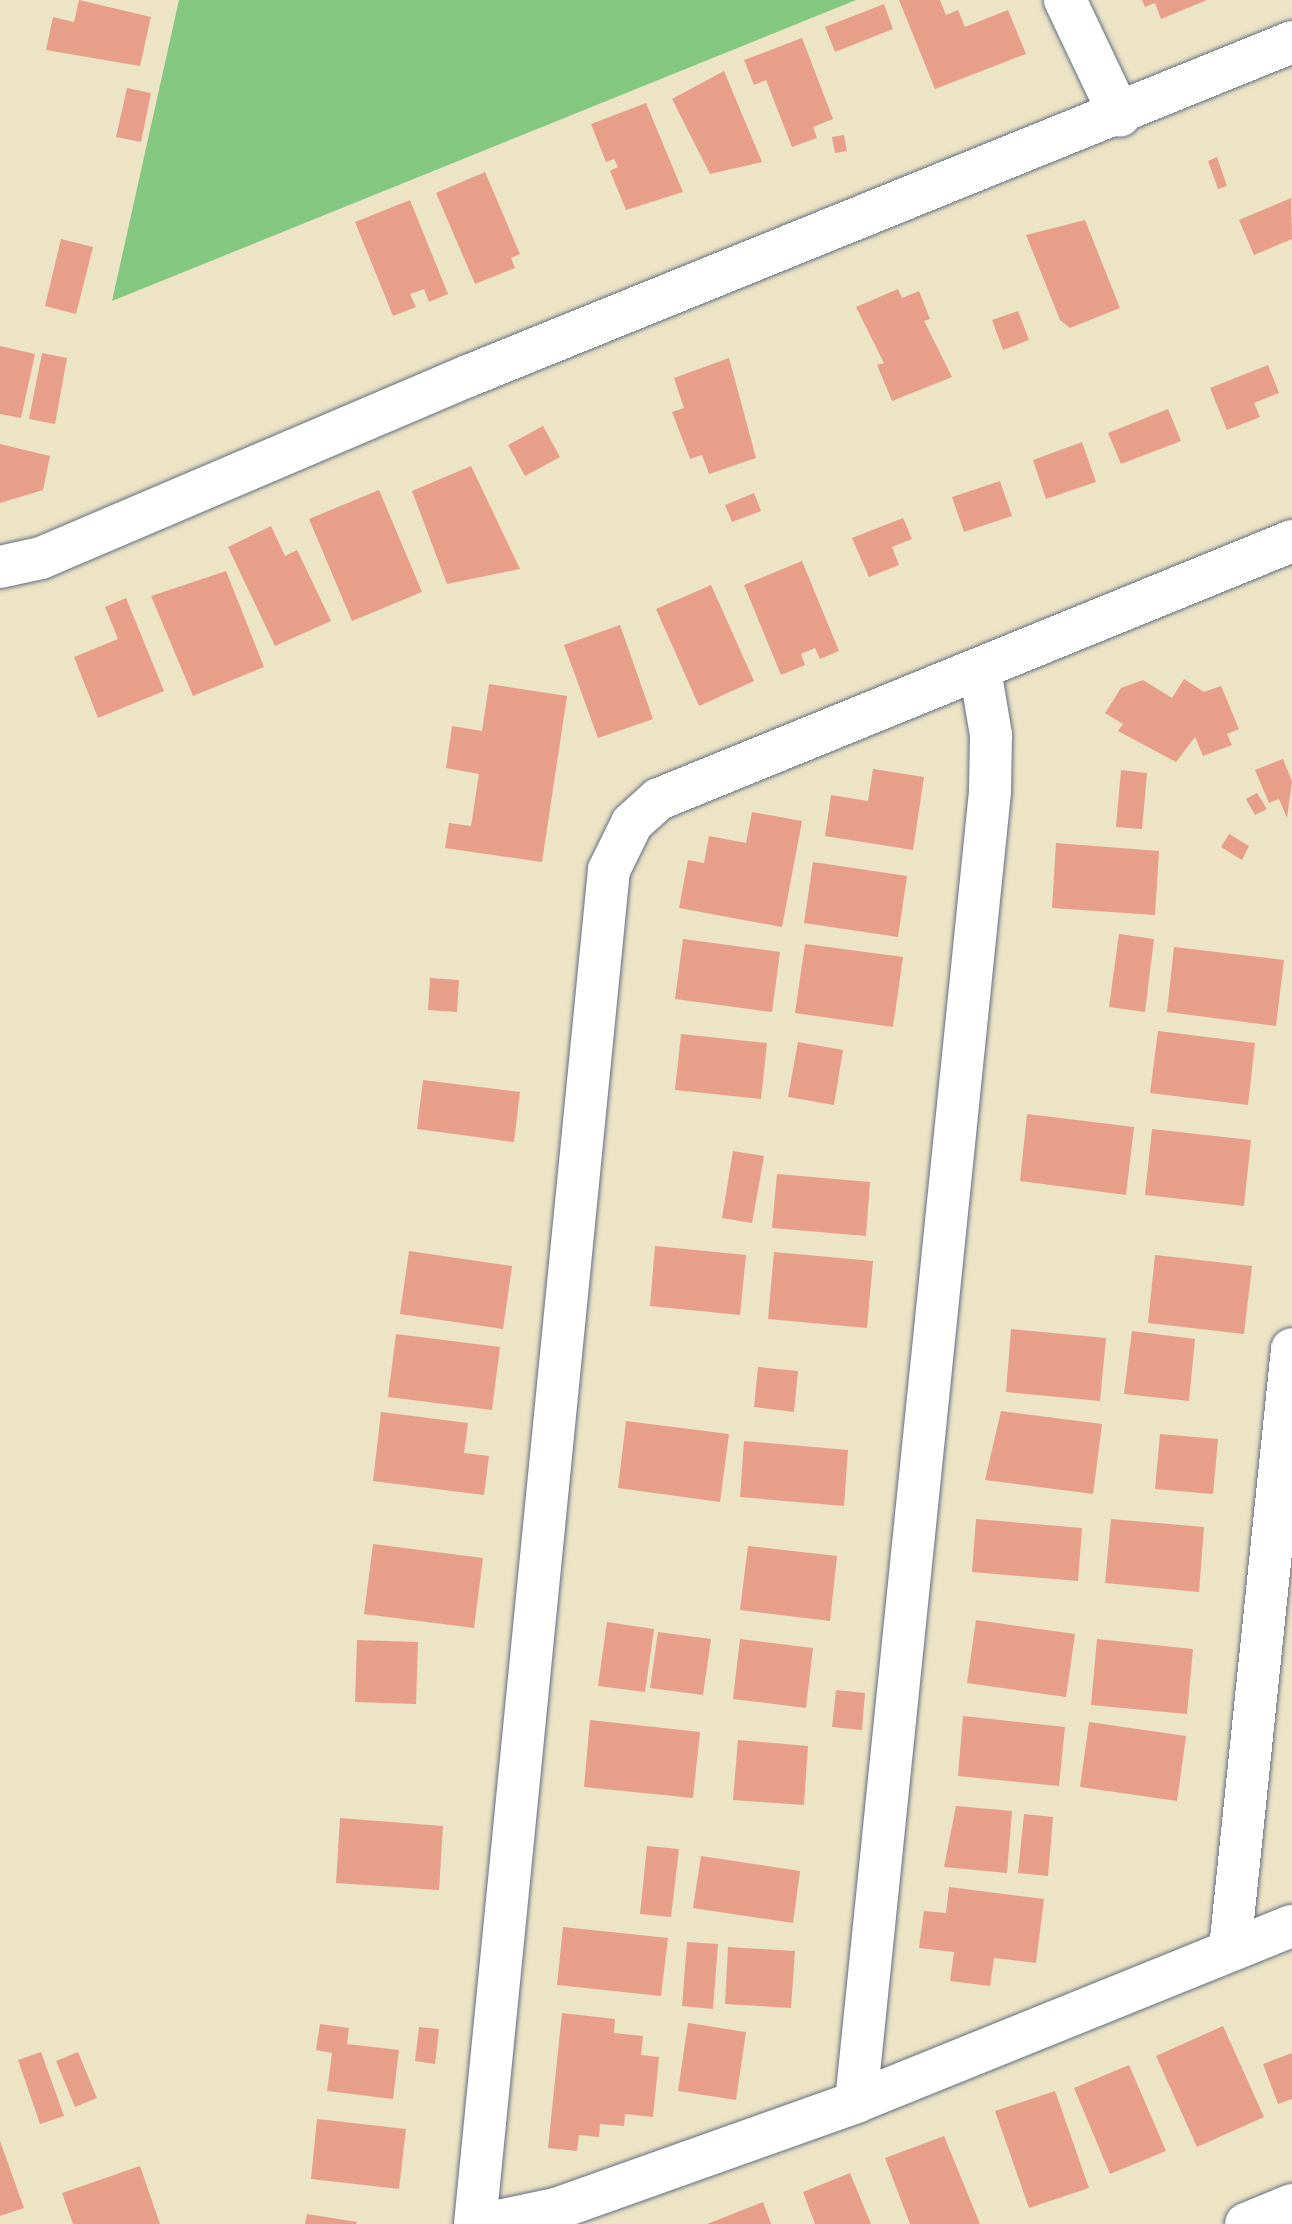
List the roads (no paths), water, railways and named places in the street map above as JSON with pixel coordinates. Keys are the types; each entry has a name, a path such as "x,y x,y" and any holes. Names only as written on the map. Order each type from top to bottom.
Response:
{"street":[{"path":"1065,0 1120,116"},
{"path":"0,567 41,558 468,376 1120,116 1292,42"},
{"path":"475,2224 609,870 632,823 659,799 1292,541"},
{"path":"856,2102 990,791 991,735 980,669"},
{"path":"1230,1949 1292,1349"},
{"path":"484,2224 556,2209 856,2102 1292,1926"},
{"path":"1246,2224 1292,2205"}]}
